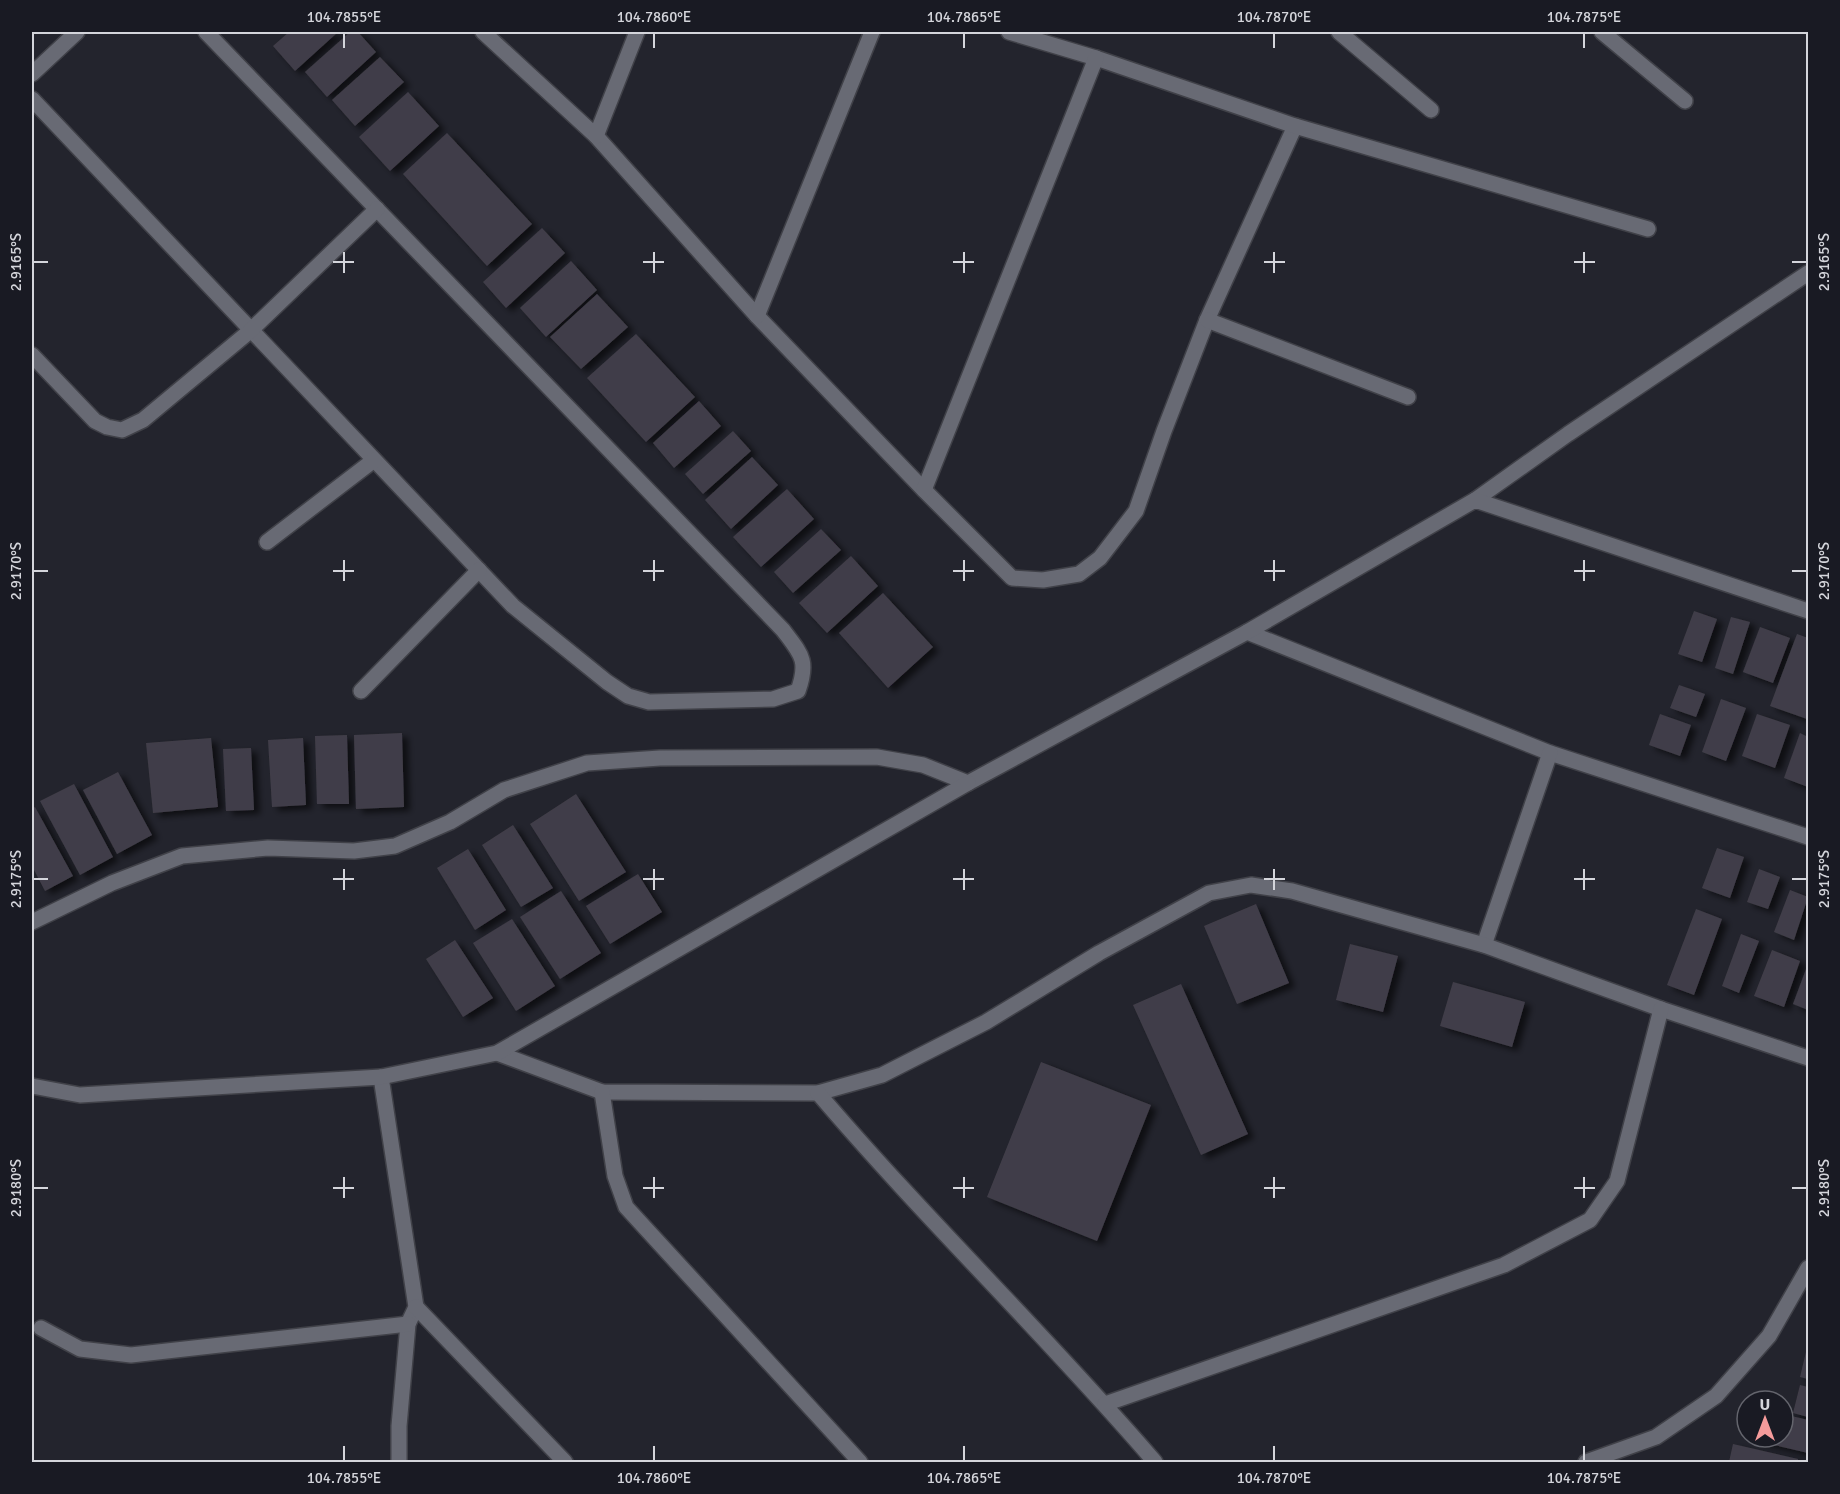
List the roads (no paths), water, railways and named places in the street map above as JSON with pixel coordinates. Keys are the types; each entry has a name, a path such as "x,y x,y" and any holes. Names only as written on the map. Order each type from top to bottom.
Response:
{"street":[{"path":"32,74 62,37 77,32"},
{"path":"32,99 513,606 607,682 628,696 649,702 773,699 798,691 803,676 803,657 783,630 206,32"},
{"path":"483,32 596,136 757,316 1012,578 1043,580 1079,574 1100,558 1136,511 1207,320 1295,126"},
{"path":"596,136 637,32"},
{"path":"757,316 872,32"},
{"path":"1009,32 1095,58 1295,126 1648,229"},
{"path":"1339,32 1431,110"},
{"path":"1602,32 1686,101"},
{"path":"924,490 1095,58"},
{"path":"32,355 95,421 107,427 122,430 143,420 250,331 377,209"},
{"path":"32,1086 80,1095 381,1077 497,1053 968,783 1247,632 1475,500 1568,434 1809,273"},
{"path":"1207,320 1408,397"},
{"path":"267,542 374,460"},
{"path":"1475,500 1809,611"},
{"path":"361,691 479,570"},
{"path":"1247,632 1550,753 1809,837"},
{"path":"1484,945 1550,753"},
{"path":"32,922 112,883 182,856 268,848 354,851 395,846 450,822 504,790 587,763 660,758 877,757 923,765 968,783"},
{"path":"497,1053 602,1092 818,1093 882,1075 986,1022 1099,953 1209,893 1251,885 1292,891 1484,945 1661,1009 1809,1058"},
{"path":"1105,1404 1504,1265 1590,1220 1617,1181 1661,1009"},
{"path":"381,1077 416,1307 408,1324 399,1426 399,1462"},
{"path":"602,1092 615,1176 626,1207 860,1462"},
{"path":"818,1093 871,1155 1105,1404 1155,1462"},
{"path":"1586,1462 1656,1437 1716,1396 1769,1336 1809,1268"},
{"path":"416,1307 566,1462"},
{"path":"41,1328 80,1349 131,1355 408,1324"}]}
